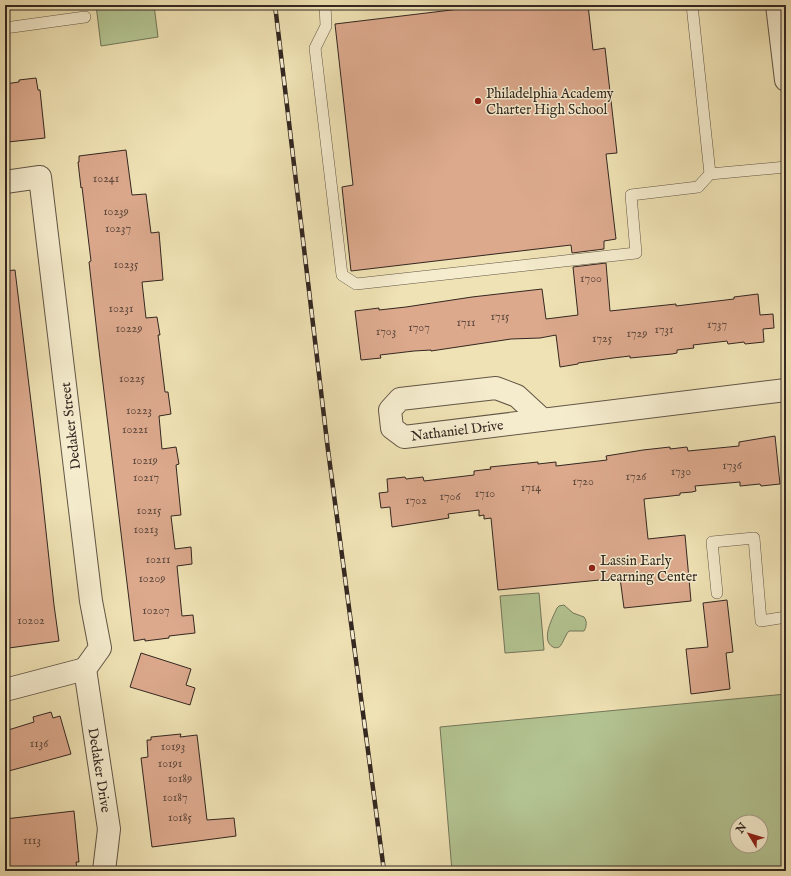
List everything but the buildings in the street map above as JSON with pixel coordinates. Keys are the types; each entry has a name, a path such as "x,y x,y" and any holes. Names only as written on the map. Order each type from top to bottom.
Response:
{"street":[{"path":"781,12 786,80"},
{"name":"Dedaker Street","path":"5,182 40,177 91,601 100,648 85,669"},
{"name":"Nathaniel Drive","path":"543,420 517,396 496,388 400,399 390,410 392,428 404,437 543,420 786,390"},
{"path":"5,690 85,669"},
{"name":"Dedaker Drive","path":"85,669 109,829 104,871"}],"lane":[{"path":"324,5 326,26 315,48 342,275 356,284 636,253 631,195 698,187 710,174 786,167"},
{"path":"692,5 710,174"},
{"path":"5,28 85,17"},
{"path":"717,593 712,542 754,538 761,620 786,618"}],"green space":[{"path":"96,5 154,5 158,37 101,46"},
{"path":"539,593 544,650 505,653 500,596"},
{"path":"564,605 573,613 584,617 586,627 584,631 569,631 560,646 554,648 549,644 547,634 557,608"},
{"path":"786,694 786,871 452,871 440,727"}],"railway":[{"path":"275,5 328,450 384,871"}],"place":[{"name":"Philadelphia Academy Charter High School","path":"478,101"},
{"name":"Lassin Early Learning Center","path":"592,568"}]}
